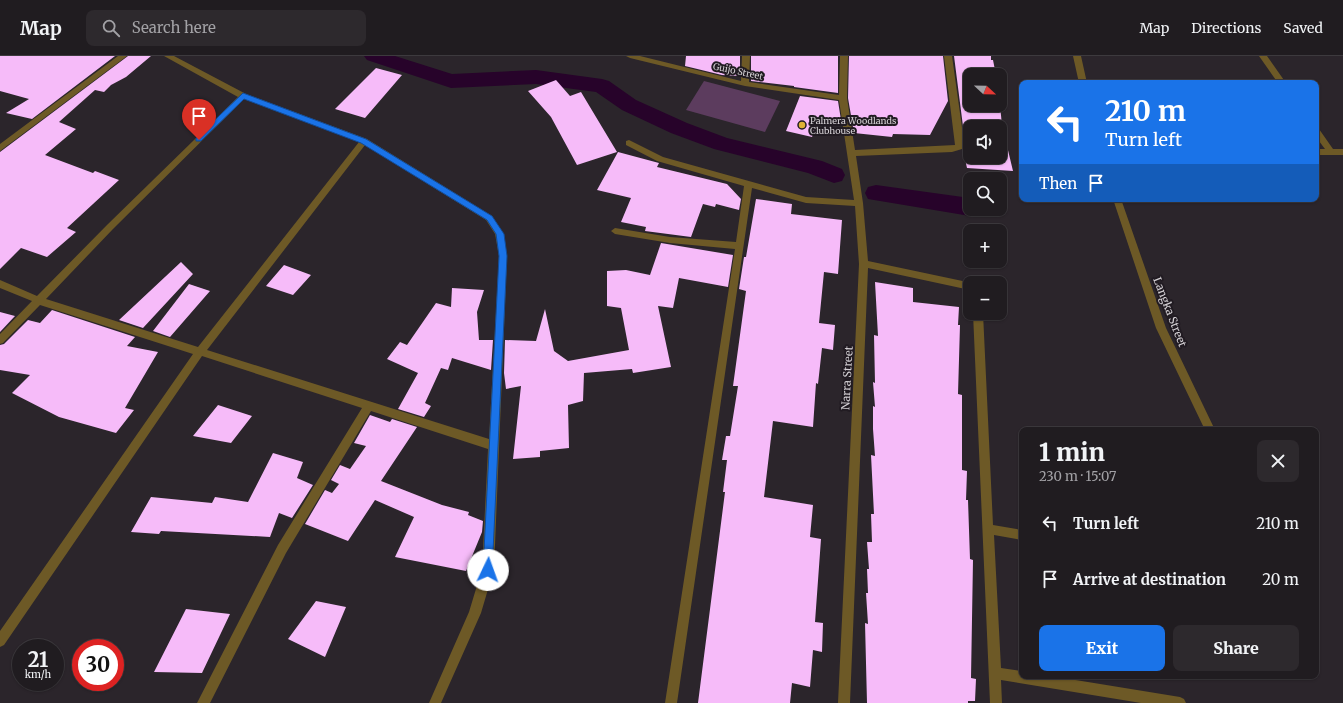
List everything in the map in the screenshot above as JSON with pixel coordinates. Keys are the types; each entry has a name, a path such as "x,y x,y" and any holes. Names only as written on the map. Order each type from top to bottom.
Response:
{"street":[{"path":"0,148 123,56"},
{"path":"168,56 243,96 364,141 489,218 500,234 503,256 488,570 475,613 435,703"},
{"name":"Guijo Street","path":"630,56 745,84 843,98"},
{"path":"668,65 670,56"},
{"path":"745,84 746,56"},
{"name":"Narra Street","path":"844,56 843,98 859,203 864,264 844,703"},
{"path":"852,153 952,149 959,147 960,142 948,56"},
{"path":"1077,56 1081,80"},
{"path":"1263,56 1280,80"},
{"path":"0,340 38,300 243,96"},
{"path":"1319,135 1331,152"},
{"path":"0,641 200,351 364,141"},
{"path":"629,143 660,159 806,200 859,203"},
{"path":"1319,152 1343,152"},
{"path":"671,703 738,246 749,183"},
{"name":"Langka Street","path":"1118,202 1161,328 1209,427"},
{"path":"614,231 670,240 738,246"},
{"path":"864,264 963,285"},
{"path":"0,284 38,300 495,446"},
{"path":"978,320 996,703"},
{"path":"203,703 282,549 369,405"},
{"path":"988,529 1019,534"},
{"path":"994,672 1019,676"},
{"path":"1036,679 1180,703"}],"shaded area":[{"path":"704,81 780,101 765,132 686,110"}],"building":[{"path":"0,56 115,56 32,119 6,113 29,99 0,91"},
{"path":"128,56 151,56 126,77 111,85 104,92 95,90 59,122 76,129 45,155 93,173 95,171 119,180 67,228 76,232 47,257 21,248 0,269 0,152"},
{"path":"686,56 740,56 740,76 722,75 685,66"},
{"path":"751,56 838,56 838,93 751,81"},
{"path":"849,56 943,56 948,101 930,135 893,134 892,137 854,133 848,98"},
{"path":"954,56 991,56 995,68 963,68 963,112 1001,112 1001,120 963,120 963,126"},
{"path":"376,68 402,75 365,118 335,109"},
{"path":"556,80 570,96 581,92 617,152 577,165 551,117 528,91"},
{"path":"800,96 838,101 841,120 819,119 812,137 786,131"},
{"path":"1007,146 1013,171 967,168 966,164 1007,164"},
{"path":"618,152 659,163 657,167 727,184 741,199 739,210 716,204 715,207 703,204 691,237 645,231 646,227 621,222 631,198 597,190"},
{"path":"756,199 792,204 791,214 842,220 838,274 824,272 819,323 835,325 833,350 822,348 818,384 816,383 813,427 773,421 764,497 813,505 810,537 821,539 815,622 823,623 822,652 813,650 810,687 792,683 790,703 698,703 725,492 723,492 727,460 722,460 726,436 730,436 738,386 733,386 746,291 739,289"},
{"path":"661,243 733,255 728,287 679,278 673,308 658,306 671,367 633,373 632,369 584,373 583,401 568,405 569,448 540,451 540,457 513,459 521,386 506,389 504,373 505,340 536,341 545,309 554,351 568,361 629,350 621,308 607,306 607,271 626,270 650,275"},
{"path":"181,262 193,274 143,328 119,320"},
{"path":"284,265 311,275 293,295 266,286"},
{"path":"875,282 913,288 913,302 959,307 958,325 960,325 958,394 962,395 962,470 967,471 966,500 968,500 970,559 973,560 971,678 976,679 975,701 968,701 968,703 867,703 865,623 868,624 866,593 868,593 867,569 869,569 867,542 872,542 871,514 874,514 871,455 875,456 873,429 873,406 875,407 873,382 875,383 874,335 878,336"},
{"path":"189,284 210,291 170,337 153,331"},
{"path":"452,288 484,290 477,312 479,340 493,340 491,370 452,358 448,370 441,368 425,403 431,406 424,417 398,409 418,373 387,359 400,342 407,345 436,303 451,307"},
{"path":"52,310 135,337 127,346 158,352 125,408 134,410 116,433 59,417 12,393 30,375 0,370 0,345 4,344 28,320 40,323"},
{"path":"0,312 15,316 0,332"},
{"path":"218,405 252,416 231,443 193,436"},
{"path":"370,415 390,422 392,419 417,427 381,481 442,505 469,512 468,515 483,521 482,532 466,571 395,557 414,517 375,500 348,541 305,524 325,490 332,493 339,484 331,480 340,465 350,469 366,446 354,443"},
{"path":"273,453 303,462 297,478 313,485 292,518 279,513 270,537 161,531 159,534 131,532 151,497 212,503 215,497 248,502"},
{"path":"316,601 346,607 325,657 288,639"},
{"path":"186,609 230,614 202,673 154,672"}],"waterway":[{"path":"374,56 451,81 536,77 602,86 629,105 679,128 722,144 814,167 834,175"},
{"path":"876,193 963,206"}],"place":[{"name":"Palmera Woodlands Clubhouse","path":"802,125"}],"route":[{"path":"199,140 243,96 364,141 489,218 500,234 503,256 488,570"}]}
